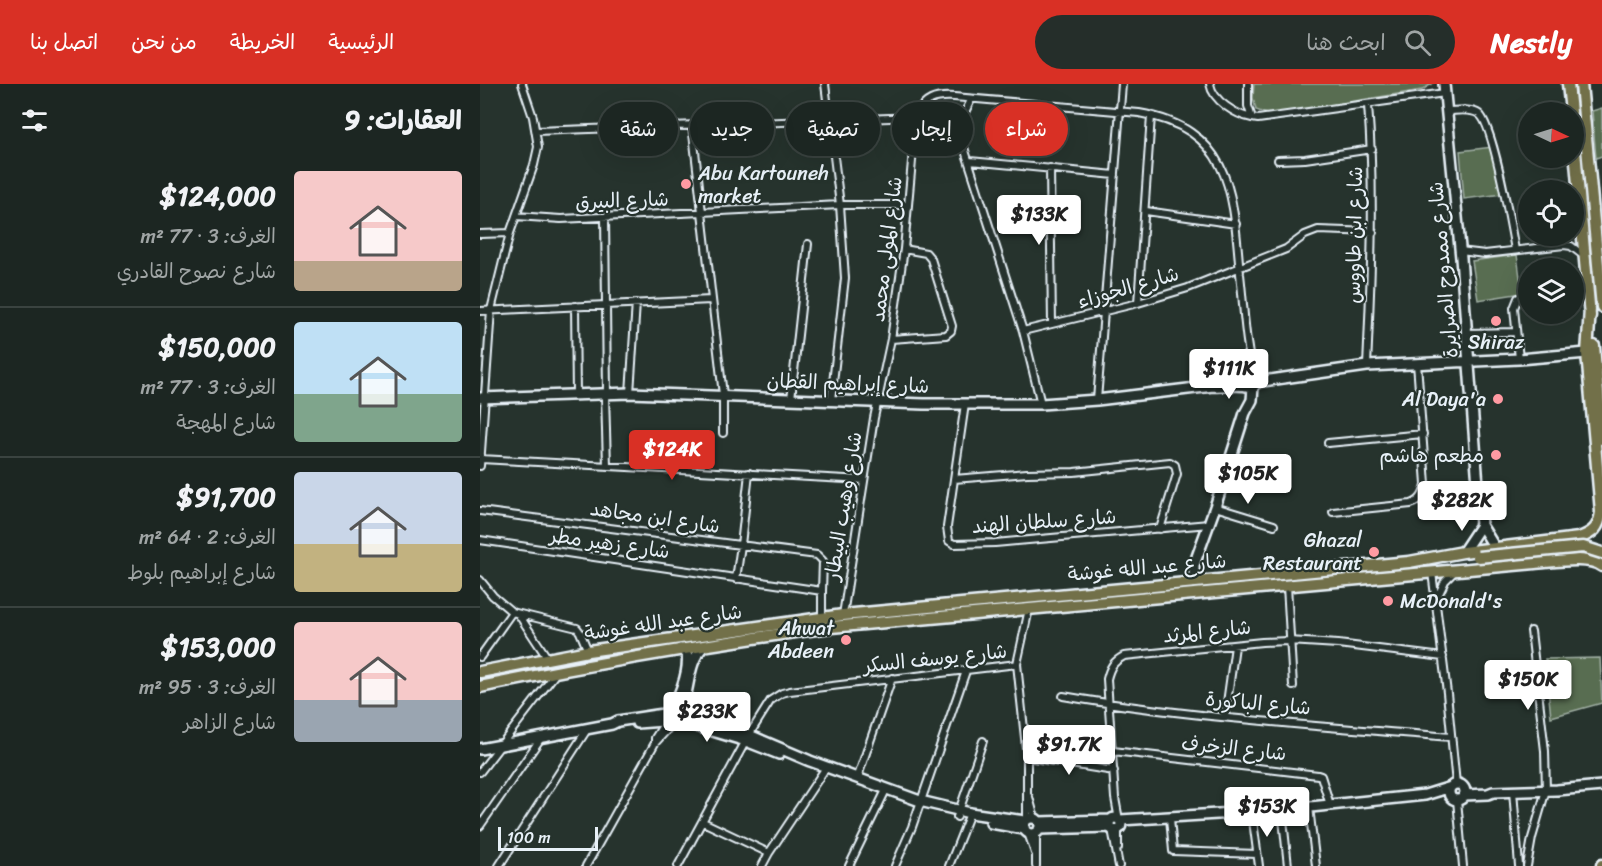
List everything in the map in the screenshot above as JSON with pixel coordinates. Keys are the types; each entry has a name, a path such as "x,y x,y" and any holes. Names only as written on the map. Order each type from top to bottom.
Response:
{"main road":[{"path":"1568,84 1570,102"},
{"path":"1581,84 1600,256 1602,308"},
{"path":"1576,168 1602,439"},
{"name":"شارع عبد الله غوشة","path":"480,672 588,651 843,615 1409,562 1463,552 1579,538 1590,534 1600,523 1601,513 1587,352 1590,309"},
{"path":"1549,541 1556,545 1558,551 1553,562"},
{"path":"1409,562 1583,547 1602,551"},
{"path":"1581,560 1602,551"},
{"name":"شارع عبد الله غوشة","path":"480,687 680,649 831,627 1553,562 1581,560 1593,561 1602,566"}],"street":[{"path":"480,466 482,398 491,310 510,233 537,155 536,130 522,84"},
{"path":"825,84 828,102"},
{"path":"1097,400 1102,312 1122,84"},
{"path":"1210,84 1211,90 1222,102 1236,112 1252,118 1266,119 1368,105 1444,89"},
{"path":"1248,84 1248,106 1252,118"},
{"name":"شارع ممدوح الصرايرة","path":"1444,89 1460,251 1481,525 1495,548"},
{"path":"927,102 933,98 942,97 1121,111 1151,116 1185,127 1207,146 1218,161 1226,177 1236,224 1250,381 1245,413 1194,566 1194,574 1198,580"},
{"path":"970,100 959,129 1023,331 1041,404"},
{"name":"شارع ابن طاووس","path":"1367,366 1373,232 1372,149 1368,105"},
{"path":"1447,111 1472,111 1479,113 1484,119 1494,150 1515,250"},
{"path":"1138,303 1151,116"},
{"path":"536,130 690,125"},
{"path":"1278,160 1305,159 1372,149"},
{"path":"695,156 723,395 723,433"},
{"path":"831,400 845,278 834,156"},
{"name":"شارع المولى محمد","path":"878,402 891,339 904,249 912,156"},
{"path":"970,161 1115,175"},
{"path":"1050,168 1052,324"},
{"name":"شارع البيرق","path":"516,216 538,219 840,205 908,205"},
{"path":"1146,211 1236,224"},
{"path":"605,217 607,466"},
{"name":"شارع الجوزاء","path":"1023,331 1138,303 1188,288 1286,249 1305,235 1318,231 1373,232"},
{"path":"480,234 510,233"},
{"path":"791,399 808,244"},
{"path":"1460,251 1485,254 1564,245 1571,246 1584,256"},
{"path":"891,339 946,335 951,331 952,326 931,259 926,253 904,249"},
{"path":"1586,270 1600,256"},
{"path":"1584,289 1588,289"},
{"path":"1518,298 1515,303 1519,359"},
{"path":"480,311 711,300"},
{"path":"630,393 636,303"},
{"path":"574,306 576,395"},
{"path":"1466,333 1516,332"},
{"name":"شارع إبراهيم القطان","path":"482,398 630,393 878,402 1041,404 1097,400 1367,366 1519,359 1587,352"},
{"path":"1333,512 1416,502 1424,492 1426,484 1417,363"},
{"name":"شارع وهيب البيطار","path":"843,615 878,402"},
{"name":"شارع سلطان الهند","path":"965,404 947,535 949,541 954,544 995,543 1209,524"},
{"path":"1328,443 1423,434"},
{"path":"481,459 864,480"},
{"path":"954,479 1095,470 1170,462 1175,465 1177,474 1160,529"},
{"path":"735,579 749,473"},
{"path":"1215,507 1274,525"},
{"name":"شارع ابن مجاهد","path":"480,511 817,555 824,561 822,591"},
{"path":"1463,552 1475,538 1481,525"},
{"name":"شارع زهير مطر","path":"480,540 822,591"},
{"path":"1437,599 1444,581 1455,571"},
{"path":"1432,572 1437,599 1463,866"},
{"path":"480,580 493,596 515,613 548,659"},
{"path":"1287,586 1293,686"},
{"path":"822,591 822,618"},
{"path":"1017,664 1030,608"},
{"path":"515,613 577,628 588,651"},
{"path":"480,657 515,613"},
{"path":"1527,866 1532,838 1546,790 1545,751 1531,631"},
{"name":"شارع المرثد","path":"1119,866 1107,679 1116,660 1124,656 1289,641 1338,644 1443,657"},
{"path":"586,866 655,743 673,717 698,651 704,646"},
{"path":"1225,717 1235,646"},
{"path":"673,717 688,663 687,653 680,649"},
{"name":"شارع يوسف السكر","path":"678,866 747,738 771,700 782,693 1017,664 1036,866"},
{"path":"480,772 557,671"},
{"path":"895,866 912,827 966,671"},
{"path":"857,779 892,678"},
{"name":"شارع الباكورة","path":"1063,696 1108,704 1225,717 1451,737"},
{"path":"480,749 612,724 626,719 673,717 747,738 857,779 885,793"},
{"path":"499,866 588,728"},
{"path":"480,826 541,737"},
{"path":"747,738 824,772 919,804 958,814 1032,826 1115,824 1141,820 1252,813 1457,792 1602,786"},
{"path":"958,814 983,741"},
{"name":"شارع الزخرف","path":"1113,751 1318,774 1330,805"},
{"path":"1027,757 1114,771"},
{"path":"762,866 824,772"},
{"path":"1513,791 1519,866"},
{"path":"849,866 885,793"},
{"path":"1309,807 1316,866"},
{"path":"1282,810 1288,866"},
{"path":"1252,813 1259,866"},
{"path":"949,866 969,816"},
{"path":"1170,818 1173,851 1257,854"},
{"path":"703,822 769,853"},
{"path":"1517,837 1532,838"}],"green space":[{"path":"1254,84 1432,84 1422,90 1270,115 1256,110 1253,98"},
{"path":"1602,108 1602,156 1596,158 1592,111"},
{"path":"1493,147 1502,194 1464,199 1460,151"},
{"path":"1517,255 1518,294 1478,300 1472,261"},
{"path":"1600,658 1602,703 1551,717 1545,659"}],"place":[{"name":"Abu Kartouneh market","path":"686,184"},
{"name":"Shiraz","path":"1496,321"},
{"name":"Al Daya'a","path":"1498,399"},
{"name":"مطعم هاشم","path":"1496,455"},
{"name":"Ghazal Restaurant","path":"1374,552"},
{"name":"McDonald's","path":"1388,601"},
{"name":"Ahwat Abdeen","path":"846,640"}]}
